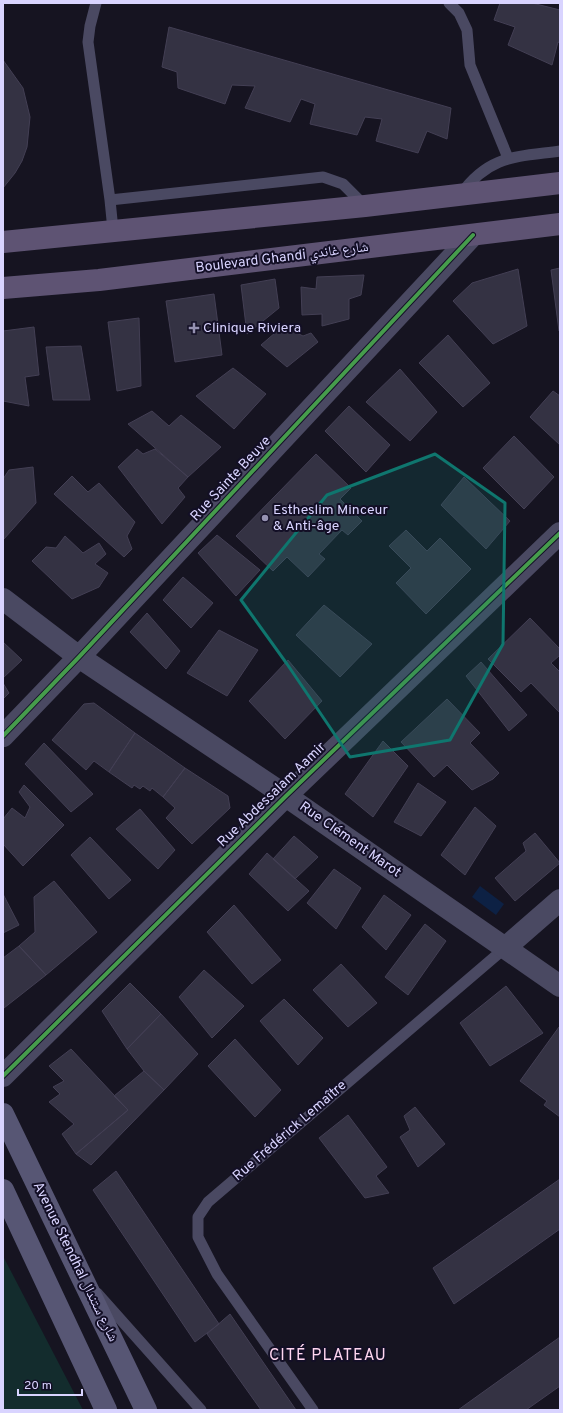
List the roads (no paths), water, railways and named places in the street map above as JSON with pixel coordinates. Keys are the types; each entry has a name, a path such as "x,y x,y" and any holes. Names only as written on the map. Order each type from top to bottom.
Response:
{"main road":[{"path":"3,242 365,206 560,183"},
{"name":"Boulevard Ghandi شارع غاندي","path":"3,288 99,280 560,224"},
{"name":"Avenue Stendhal شارع ستندال","path":"3,1114 146,1410"},
{"path":"3,1190 106,1410"}],"street":[{"name":"Rue Sainte Beuve","path":"3,736 79,657 473,235"},
{"name":"Rue Abdessalam Aamir","path":"3,1076 286,796 560,533"},
{"name":"Rue Clément Marot","path":"3,599 79,657 286,796 560,986"},
{"name":"Rue Frédérick Lemaître","path":"505,948 560,900"}],"lane":[{"path":"96,3 90,26 88,42 113,230"},
{"path":"450,3 459,13 466,30 470,65 508,158"},
{"path":"460,195 470,182 485,170 508,158 560,151"},
{"path":"110,200 323,176 343,184 365,206"},
{"name":"Rue Frédérick Lemaître","path":"313,1410 217,1274 198,1237 198,1217 208,1202 505,948"},
{"path":"83,1277 201,1410"}],"water":[{"path":"480,886 504,904 496,915 472,897"}],"place":[{"name":"Clinique Riviera","path":"194,328"},
{"name":"Estheslim Minceur & Anti-âge","path":"265,518"}],"district":[{"name":"CITÉ PLATEAU","path":"328,1356"}]}
